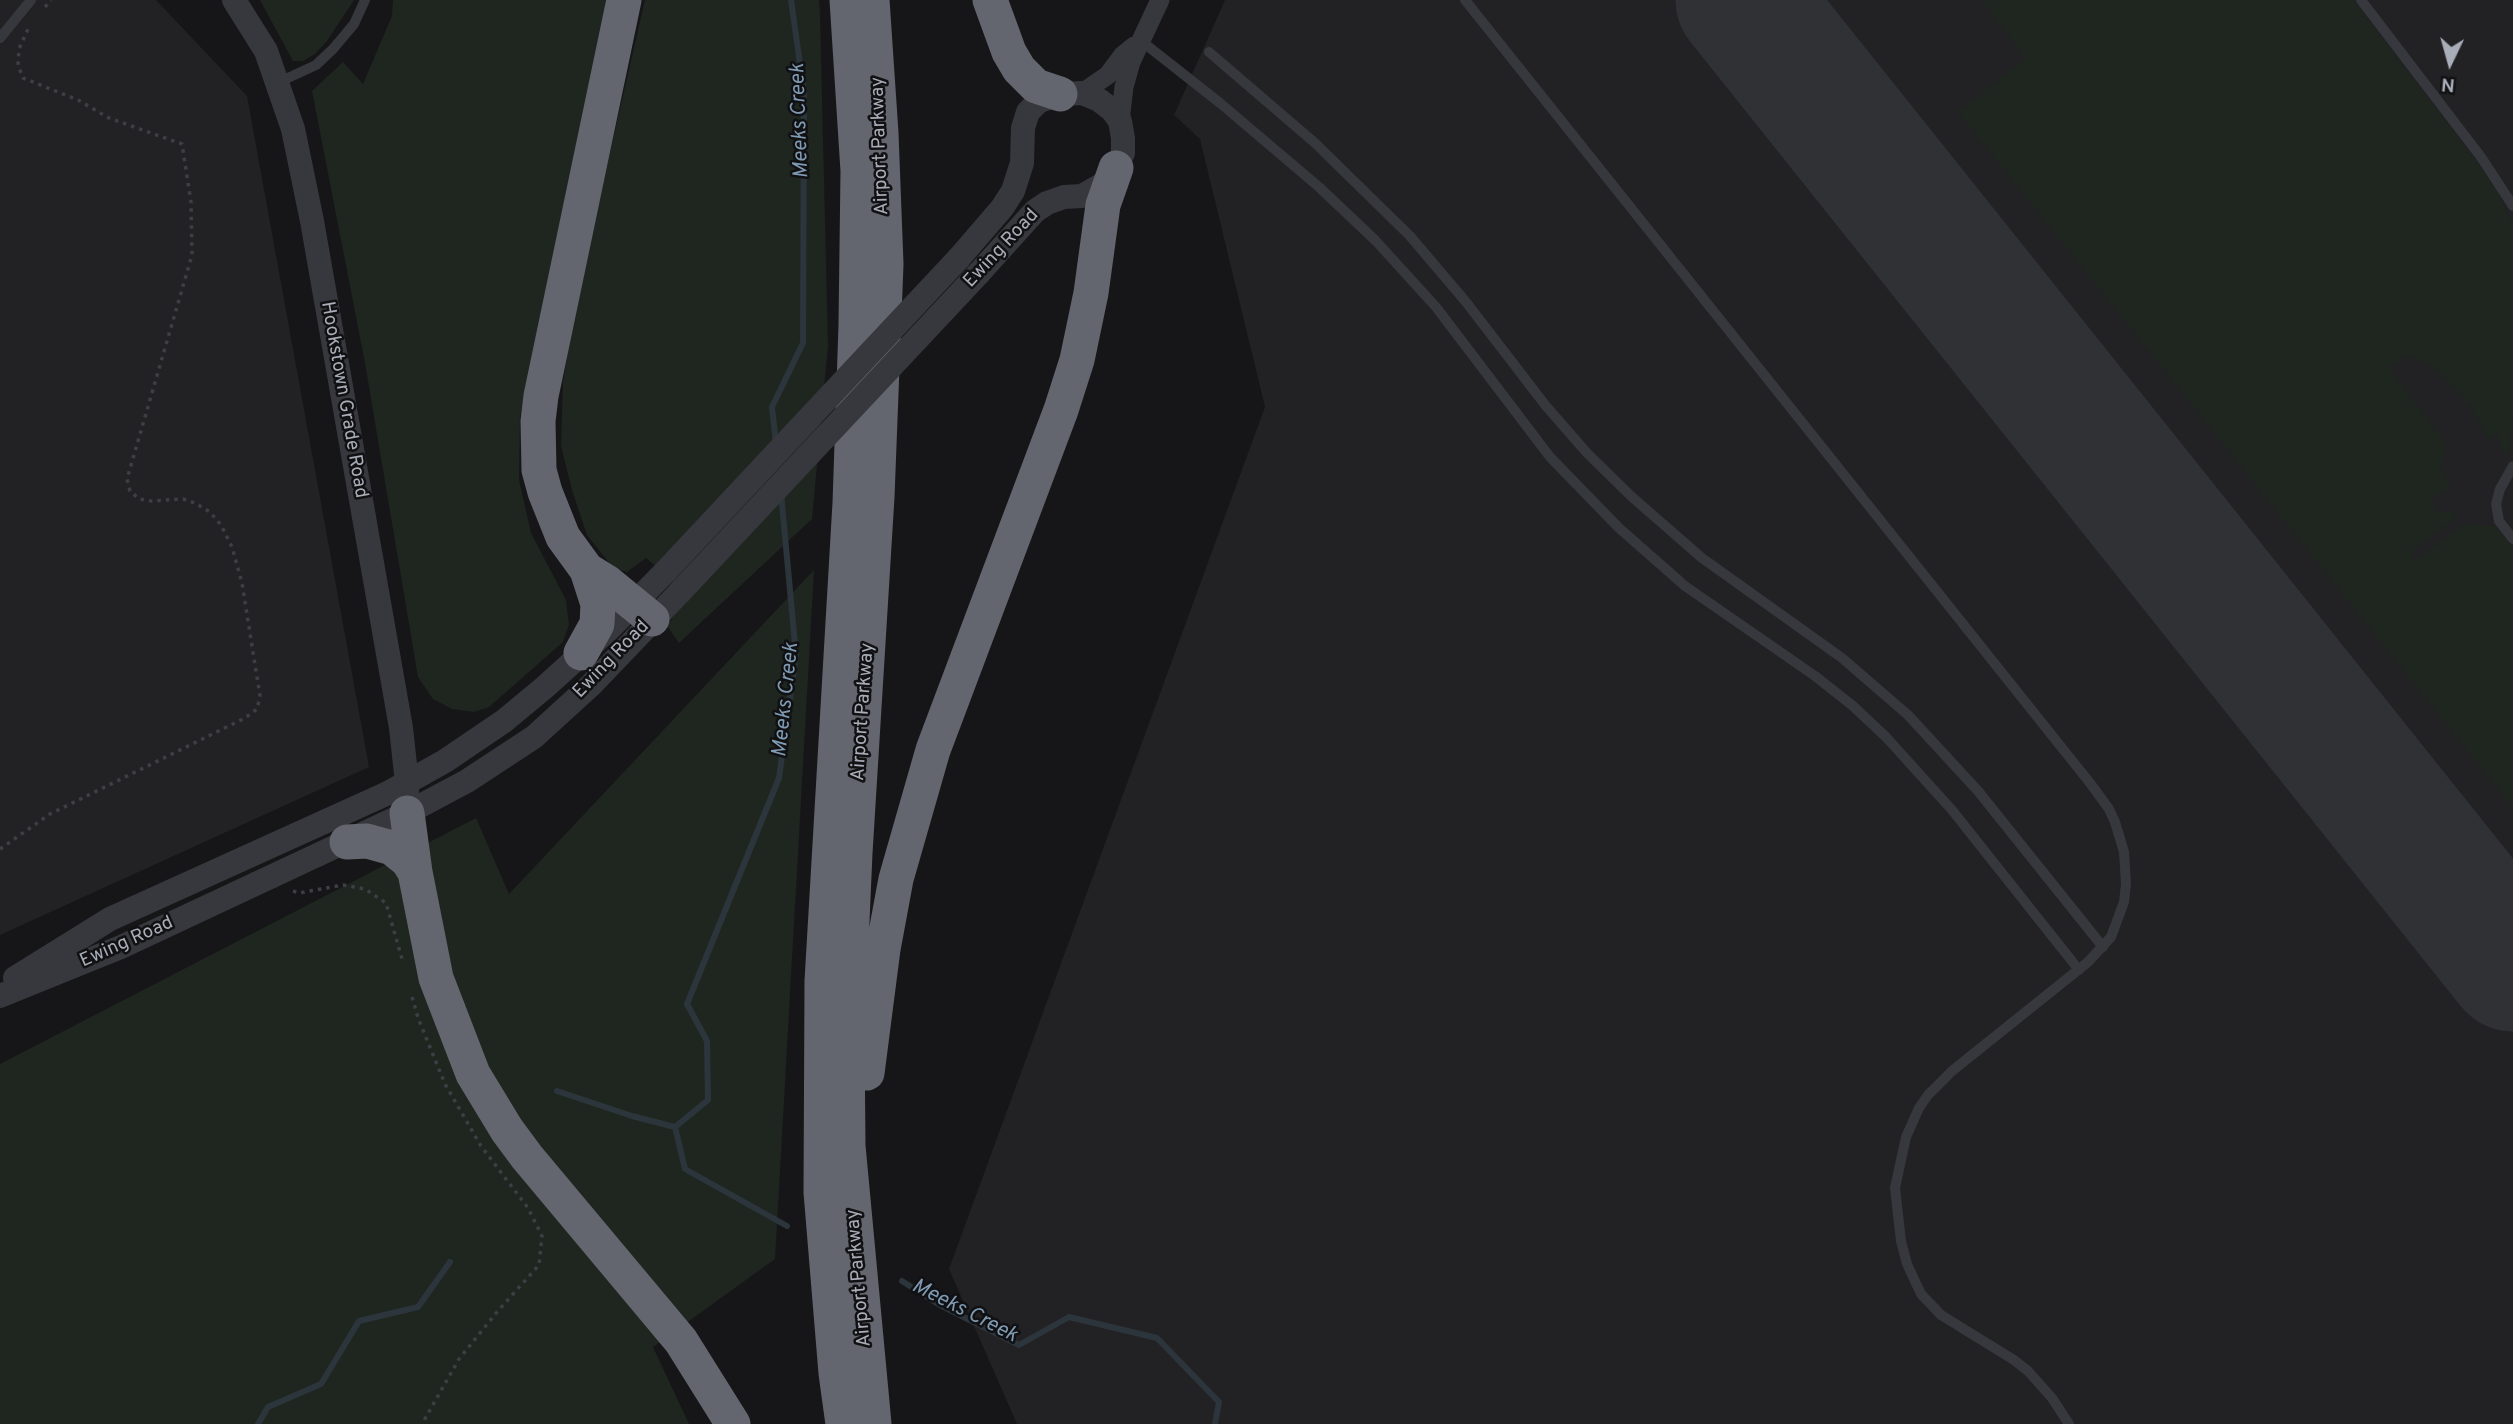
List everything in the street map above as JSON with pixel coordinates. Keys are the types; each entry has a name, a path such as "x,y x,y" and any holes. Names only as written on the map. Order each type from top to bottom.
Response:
{"highway":[{"path":"581,653 597,624 598,604 587,570 563,537 545,492 539,470 538,421 624,0"},
{"name":"Airport Parkway","path":"843,1424 821,1192 821,1165 822,981 850,503 856,325 858,171 847,0"},
{"name":"Airport Parkway","path":"873,0 886,264 877,497 855,853 847,1035 849,1146 874,1424"},
{"path":"990,0 1009,52 1019,69 1036,86 1071,93"},
{"path":"859,1275 867,1054 896,879 933,750 1061,410 1077,360 1091,293 1103,205 1116,168"},
{"path":"587,570 608,583 643,612"},
{"path":"407,798 415,872 436,978 461,1046 484,1094 527,1157 681,1341 733,1424"},
{"path":"346,842 379,843 392,848 408,861 415,872"}],"street":[{"name":"Hookstown Grade Road","path":"234,0 266,51 293,129 312,221 401,728 407,798"},
{"path":"1116,168 1123,153 1120,121 1124,87 1140,40 1160,0"},
{"path":"1071,93 1108,75 1123,55 1140,40"},
{"path":"1071,93 1099,100 1112,110 1120,121"},
{"name":"Ewing Road","path":"0,987 110,919 407,798 477,776 534,737 591,685 643,612 666,572 959,258 1002,208 1013,191 1022,163 1023,128 1028,112 1039,101 1071,93"},
{"name":"Ewing Road","path":"0,996 121,947 346,842 407,798 504,721 581,653 643,612 680,592 1035,211 1064,197 1082,196 1096,190 1116,168"}],"lane":[{"path":"0,38 31,0"},
{"path":"277,83 316,65 333,49 354,24 365,0"},
{"path":"1465,0 2109,808 2121,838 2127,868 2124,902 2118,921 2103,947 2079,970 1952,1072 1928,1095 1906,1137 1895,1188 1901,1241 1907,1264 1921,1294 1941,1315 2028,1371 2052,1398 2069,1424"},
{"path":"2361,0 2481,157 2513,206"},
{"path":"1140,40 1211,95 1366,231 1436,307 1550,457 1619,528 1685,586 1815,676 1886,737 1960,819 2079,970"},
{"path":"1209,52 1299,128 1410,236 1567,430 1632,497 1702,558 1842,658 1929,737 1978,791 2103,947"},
{"path":"2513,466 2500,489 2496,504 2499,521 2513,539"}],"path":[{"path":"44,9 51,0"},
{"path":"0,849 50,814 245,718 257,709 260,696 242,583 232,547 221,525 209,512 183,499 139,499 130,491 127,480 192,254 191,202 182,144 109,118 78,100 23,78 18,65 19,49 30,26"},
{"path":"265,880 299,893 343,885 365,889 386,903 402,959"},
{"path":"412,995 418,1018 445,1084 481,1146 527,1208 542,1236 539,1265 459,1359 422,1424"}],"shaded area":[{"path":"0,0 156,0 247,96 369,767 0,935"},
{"path":"260,0 354,0 327,41 315,54 303,61 293,61"},
{"path":"393,0 607,0 520,416 519,480 531,533 566,600 569,625 563,642 489,707 474,712 452,709 433,699 418,677 365,363 312,91 343,62 363,84 392,16"},
{"path":"645,0 819,0 820,16 828,345 812,519 679,643 667,626 688,594 646,558 627,572 613,568 587,535 561,446 563,383 576,300"},
{"path":"1225,0 2513,0 2513,1424 1017,1424 949,1269 1265,407 1200,139 1174,115"},
{"path":"1981,0 2353,0 2492,182 2513,224 2513,420 2509,456 2503,452 2497,434 2488,439 2469,403 2433,367 2409,355 2389,368 2446,444 2441,468 2451,487 2432,498 2436,511 2454,513 2456,518 2411,552 2415,561 2464,524 2495,526 2513,547 2513,807 1958,112 2026,58"},
{"path":"814,570 775,1259 653,1347 689,1424 0,1424 0,1064 476,818 509,894"}],"waterway":[{"name":"Meeks Creek","path":"776,444 772,407 803,343 804,92 791,0"},
{"name":"Meeks Creek","path":"781,493 796,655 779,778 687,1004 707,1041 708,1100 675,1127 685,1169 787,1226"},
{"path":"557,1091 675,1127"},
{"path":"258,1424 268,1407 321,1384 359,1321 418,1307 450,1262"},
{"name":"Meeks Creek","path":"902,1281 938,1304 1019,1345 1069,1317 1157,1338 1219,1402 1215,1424"}],"runway":[{"path":"1742,0 2513,965"}]}
